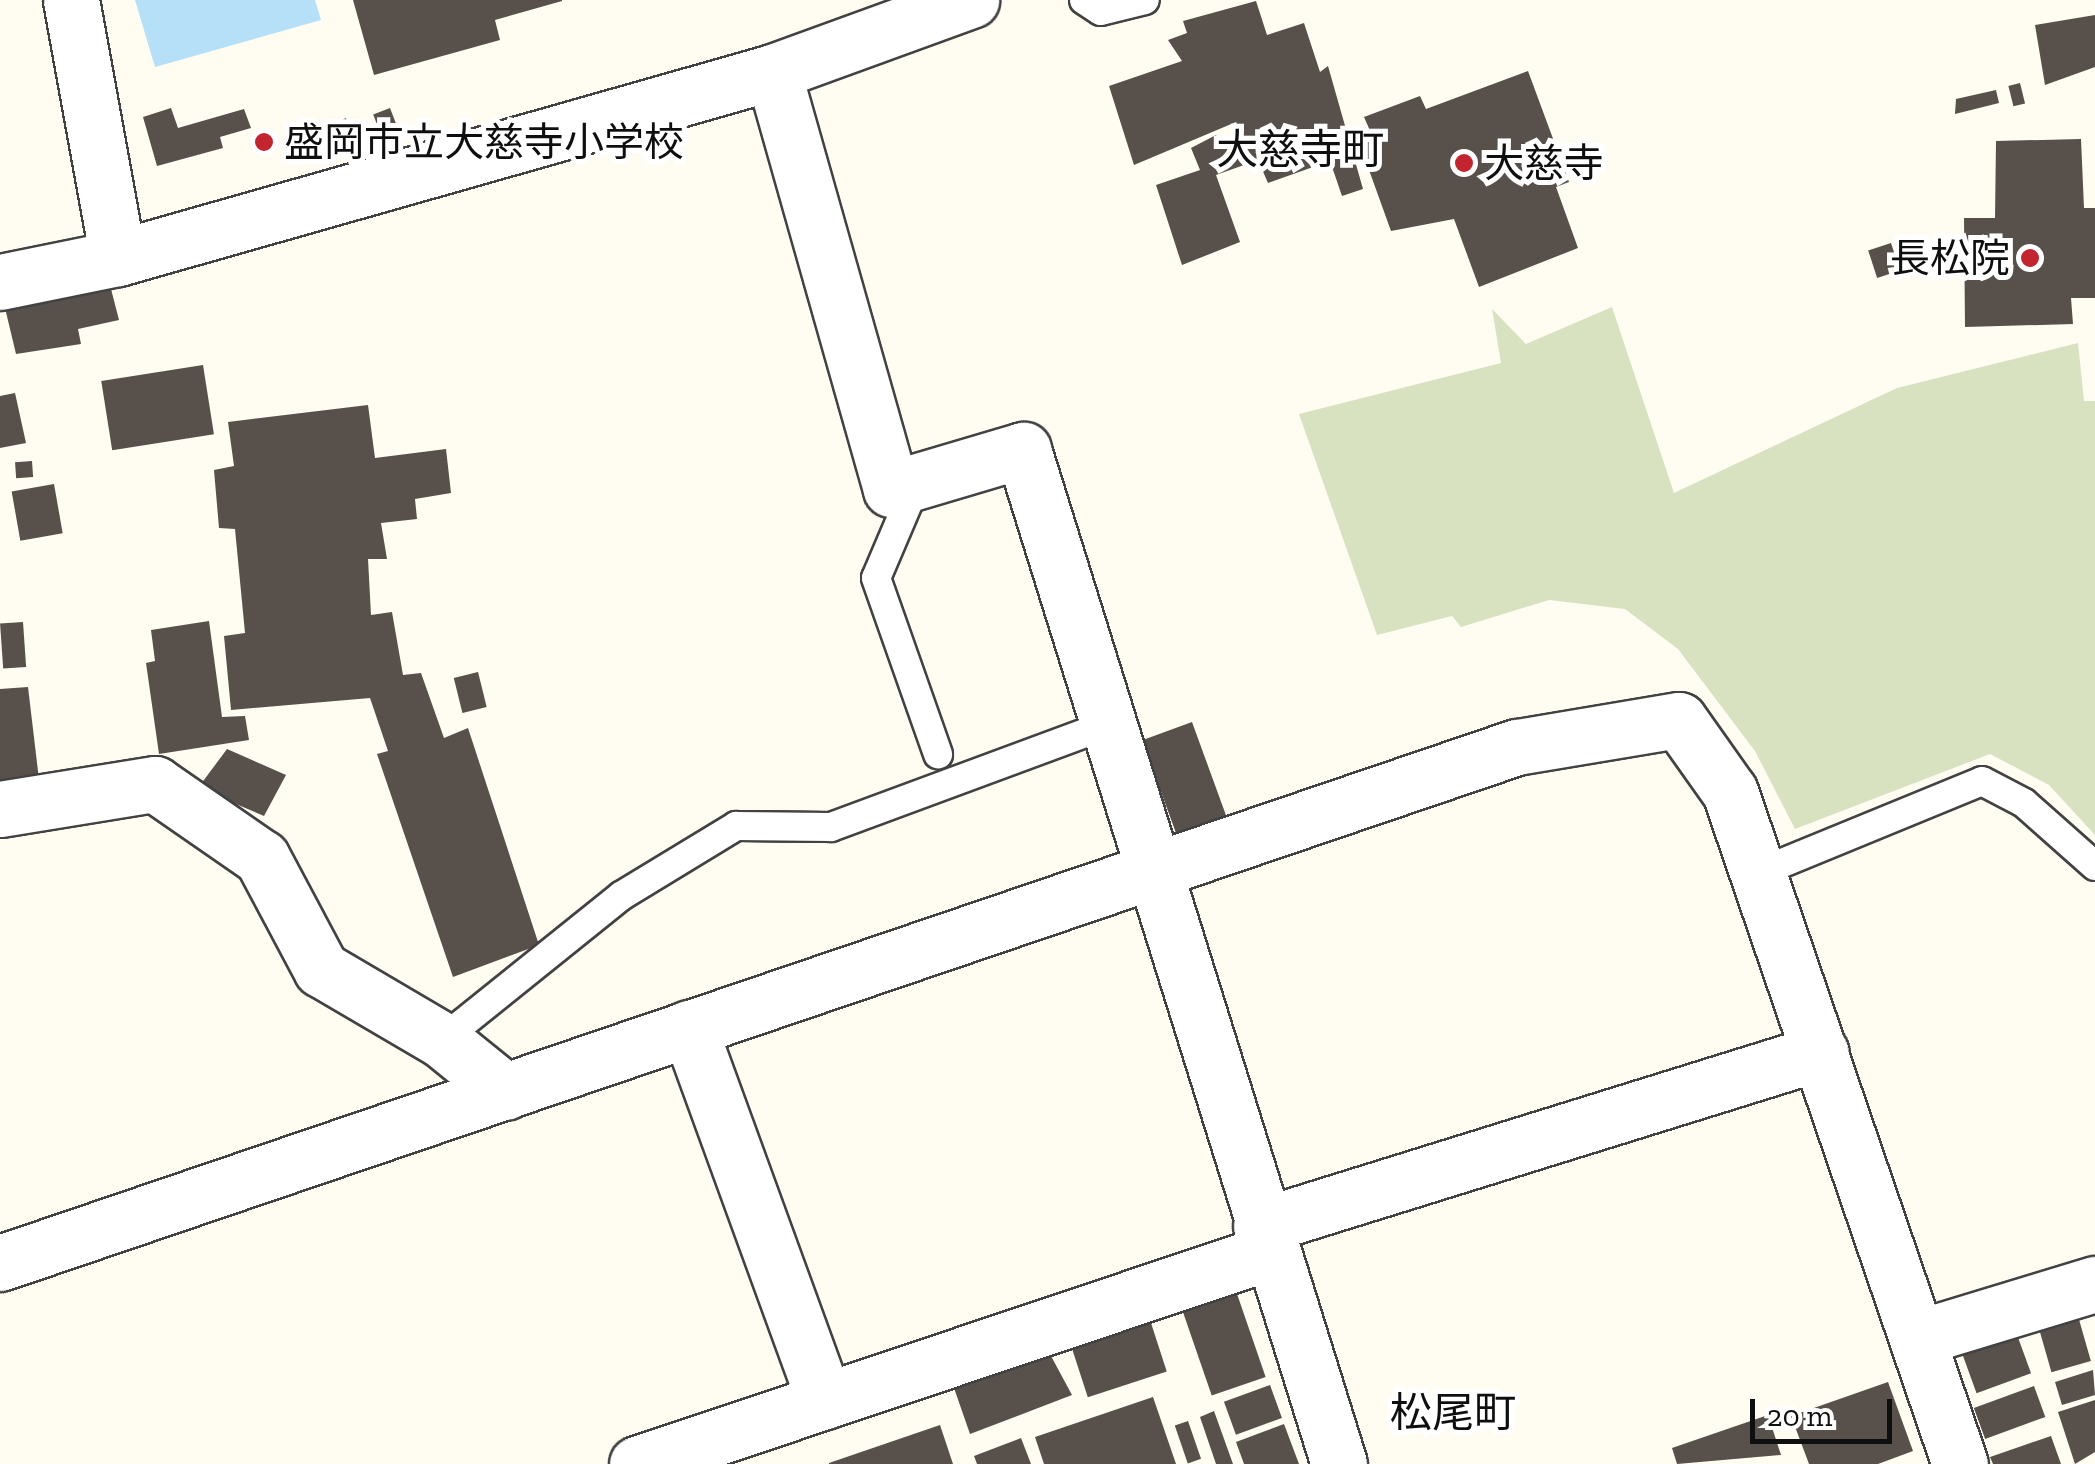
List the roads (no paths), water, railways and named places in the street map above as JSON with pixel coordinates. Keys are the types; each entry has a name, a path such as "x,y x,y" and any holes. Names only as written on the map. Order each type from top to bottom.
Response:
{"street":[{"path":"72,0 118,258"},
{"path":"0,282 118,258 773,72 971,0"},
{"path":"773,72 891,488 1022,450 1149,868 1339,1464"},
{"path":"0,1263 1149,868 1518,747 1679,720 1710,752 1758,873 1960,1464"},
{"path":"0,809 155,784 262,858 321,969 442,1040 506,1092"},
{"path":"689,1028 826,1401"},
{"path":"636,1464 826,1401 1265,1239 1821,1052"},
{"path":"1917,1338 2095,1284"}],"lane":[{"path":"1084,0 1101,11 1145,0"},
{"path":"917,480 876,578 938,754"},
{"path":"442,1040 621,896 736,826 831,828 1107,725"},
{"path":"1758,873 1982,781 2024,803 2095,866"}],"water":[{"path":"135,0 315,0 321,20 155,67"}],"place":[{"name":"盛岡市立大慈寺小学校","path":"264,142"},
{"name":"大慈寺","path":"1464,163"},
{"name":"長松院","path":"2030,258"}],"district":[{"name":"大慈寺町","path":"1300,150"},
{"name":"松尾町","path":"1453,1413"}]}
